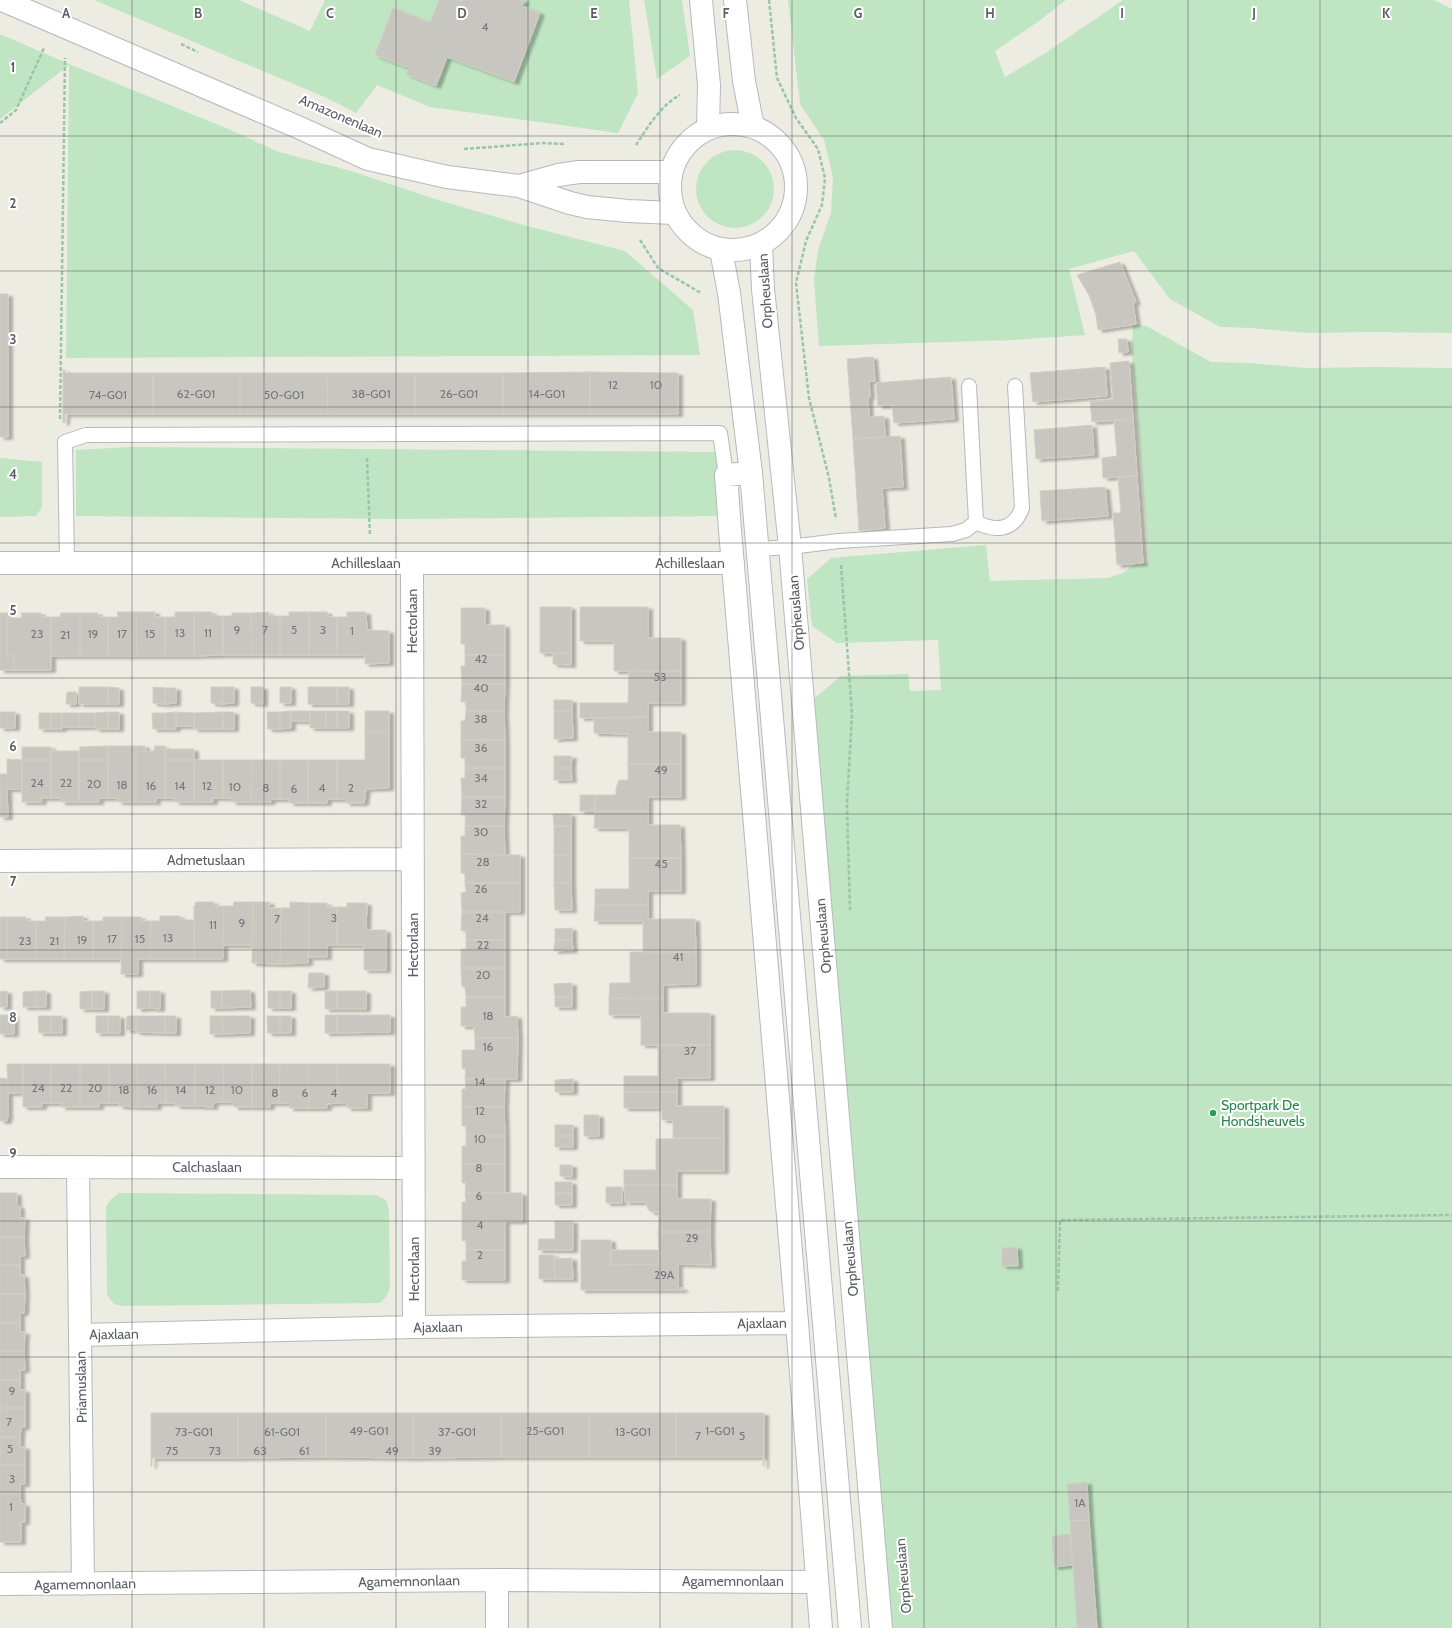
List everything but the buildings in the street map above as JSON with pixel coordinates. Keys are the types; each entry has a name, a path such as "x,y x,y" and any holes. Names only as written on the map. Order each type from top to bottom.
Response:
{"street":[{"name":"Amazonenlaan","path":"2,0 300,128 368,160 447,177 518,186 587,207 674,213"},
{"path":"701,0 709,85 708,128"},
{"path":"735,0 744,81 754,126"},
{"path":"730,123 754,126 770,135 784,148 792,165 796,183 795,202 788,219 777,234 761,244 741,250 721,250 702,243 685,230 674,213 669,193 671,172 684,146 708,128 730,123"},
{"name":"Amazonenlaan","path":"518,186 558,175 579,172 671,172"},
{"name":"Orpheuslaan","path":"761,244 763,289 790,547 881,1628"},
{"path":"721,250 729,293 751,473 850,1628"},
{"path":"751,473 726,475 821,1628"},
{"name":"Achilleslaan","path":"0,563 733,563"},
{"name":"Hectorlaan","path":"412,563 414,1327"},
{"name":"Admetuslaan","path":"0,861 413,859"},
{"name":"Calchaslaan","path":"0,1167 413,1168"},
{"name":"Priamuslaan","path":"78,1167 84,1584"},
{"name":"Ajaxlaan","path":"80,1335 414,1327 797,1323"},
{"path":"497,1580 497,1628"},
{"name":"Agamemnonlaan","path":"0,1584 497,1580 817,1582"}],"lane":[{"path":"969,386 976,522"},
{"path":"976,522 987,528 997,528 1011,525 1019,517 1022,508 1015,386"},
{"path":"67,563 65,442 86,435 720,433 726,475"},
{"path":"758,548 790,547 839,541 952,534 966,530 976,522"}],"path":[{"name":"Orpheuslaan","path":"769,0 777,78 796,118 818,148 825,178 822,205 806,241 796,283 809,398 829,478 839,541 852,714 848,804 851,916"},
{"path":"0,122 16,110 55,24"},
{"path":"175,42 204,54"},
{"path":"46,43 65,51 60,422 65,442"},
{"path":"464,149 542,143 565,144"},
{"path":"628,211 635,232 658,268 700,293 729,293"},
{"path":"763,289 796,283"},
{"path":"367,434 369,527 372,563"},
{"path":"1058,1291 1060,1220 1452,1215"}],"green space":[{"path":"94,0 239,0 310,31 325,0 629,0 638,93 618,133 430,107 377,85 356,113 327,98"},
{"path":"644,0 682,0 690,56 657,79"},
{"path":"788,0 1066,0 1039,21 995,51 1005,77 1047,52 1123,0 1434,0 1452,9 1452,333 1308,333 1220,327 1170,299 1134,251 1069,269 1085,335 1014,340 819,346 814,280 818,250 831,213 833,177 824,140 800,104"},
{"path":"0,34 69,64 226,128 279,152 351,171 438,200 527,226 625,251 693,310 700,355 66,358 69,65 0,119"},
{"path":"735,150 750,153 763,161 771,174 774,189 771,204 763,217 750,225 735,228 720,225 707,217 699,204 696,189 699,174 707,161 720,153"},
{"name":"Sportpark De Hondsheuvels","path":"1133,325 1146,326 1211,362 1249,363 1307,368 1452,368 1452,1628 889,1628 811,701 841,676 908,674 910,691 941,690 938,640 837,643 812,626 807,579 831,558 986,545 990,581 1108,578 1123,573 1135,564 1149,563 1132,354"},
{"path":"130,447 716,452 720,516 400,519 76,516 76,450"},
{"path":"0,458 42,462 42,507 36,516 0,517"},
{"path":"119,1193 376,1195 386,1200 389,1211 390,1288 386,1297 380,1303 122,1306 114,1304 107,1295 106,1207 110,1200"}],"place":[{"name":"Sportpark De Hondsheuvels","path":"1213,1113"}]}
